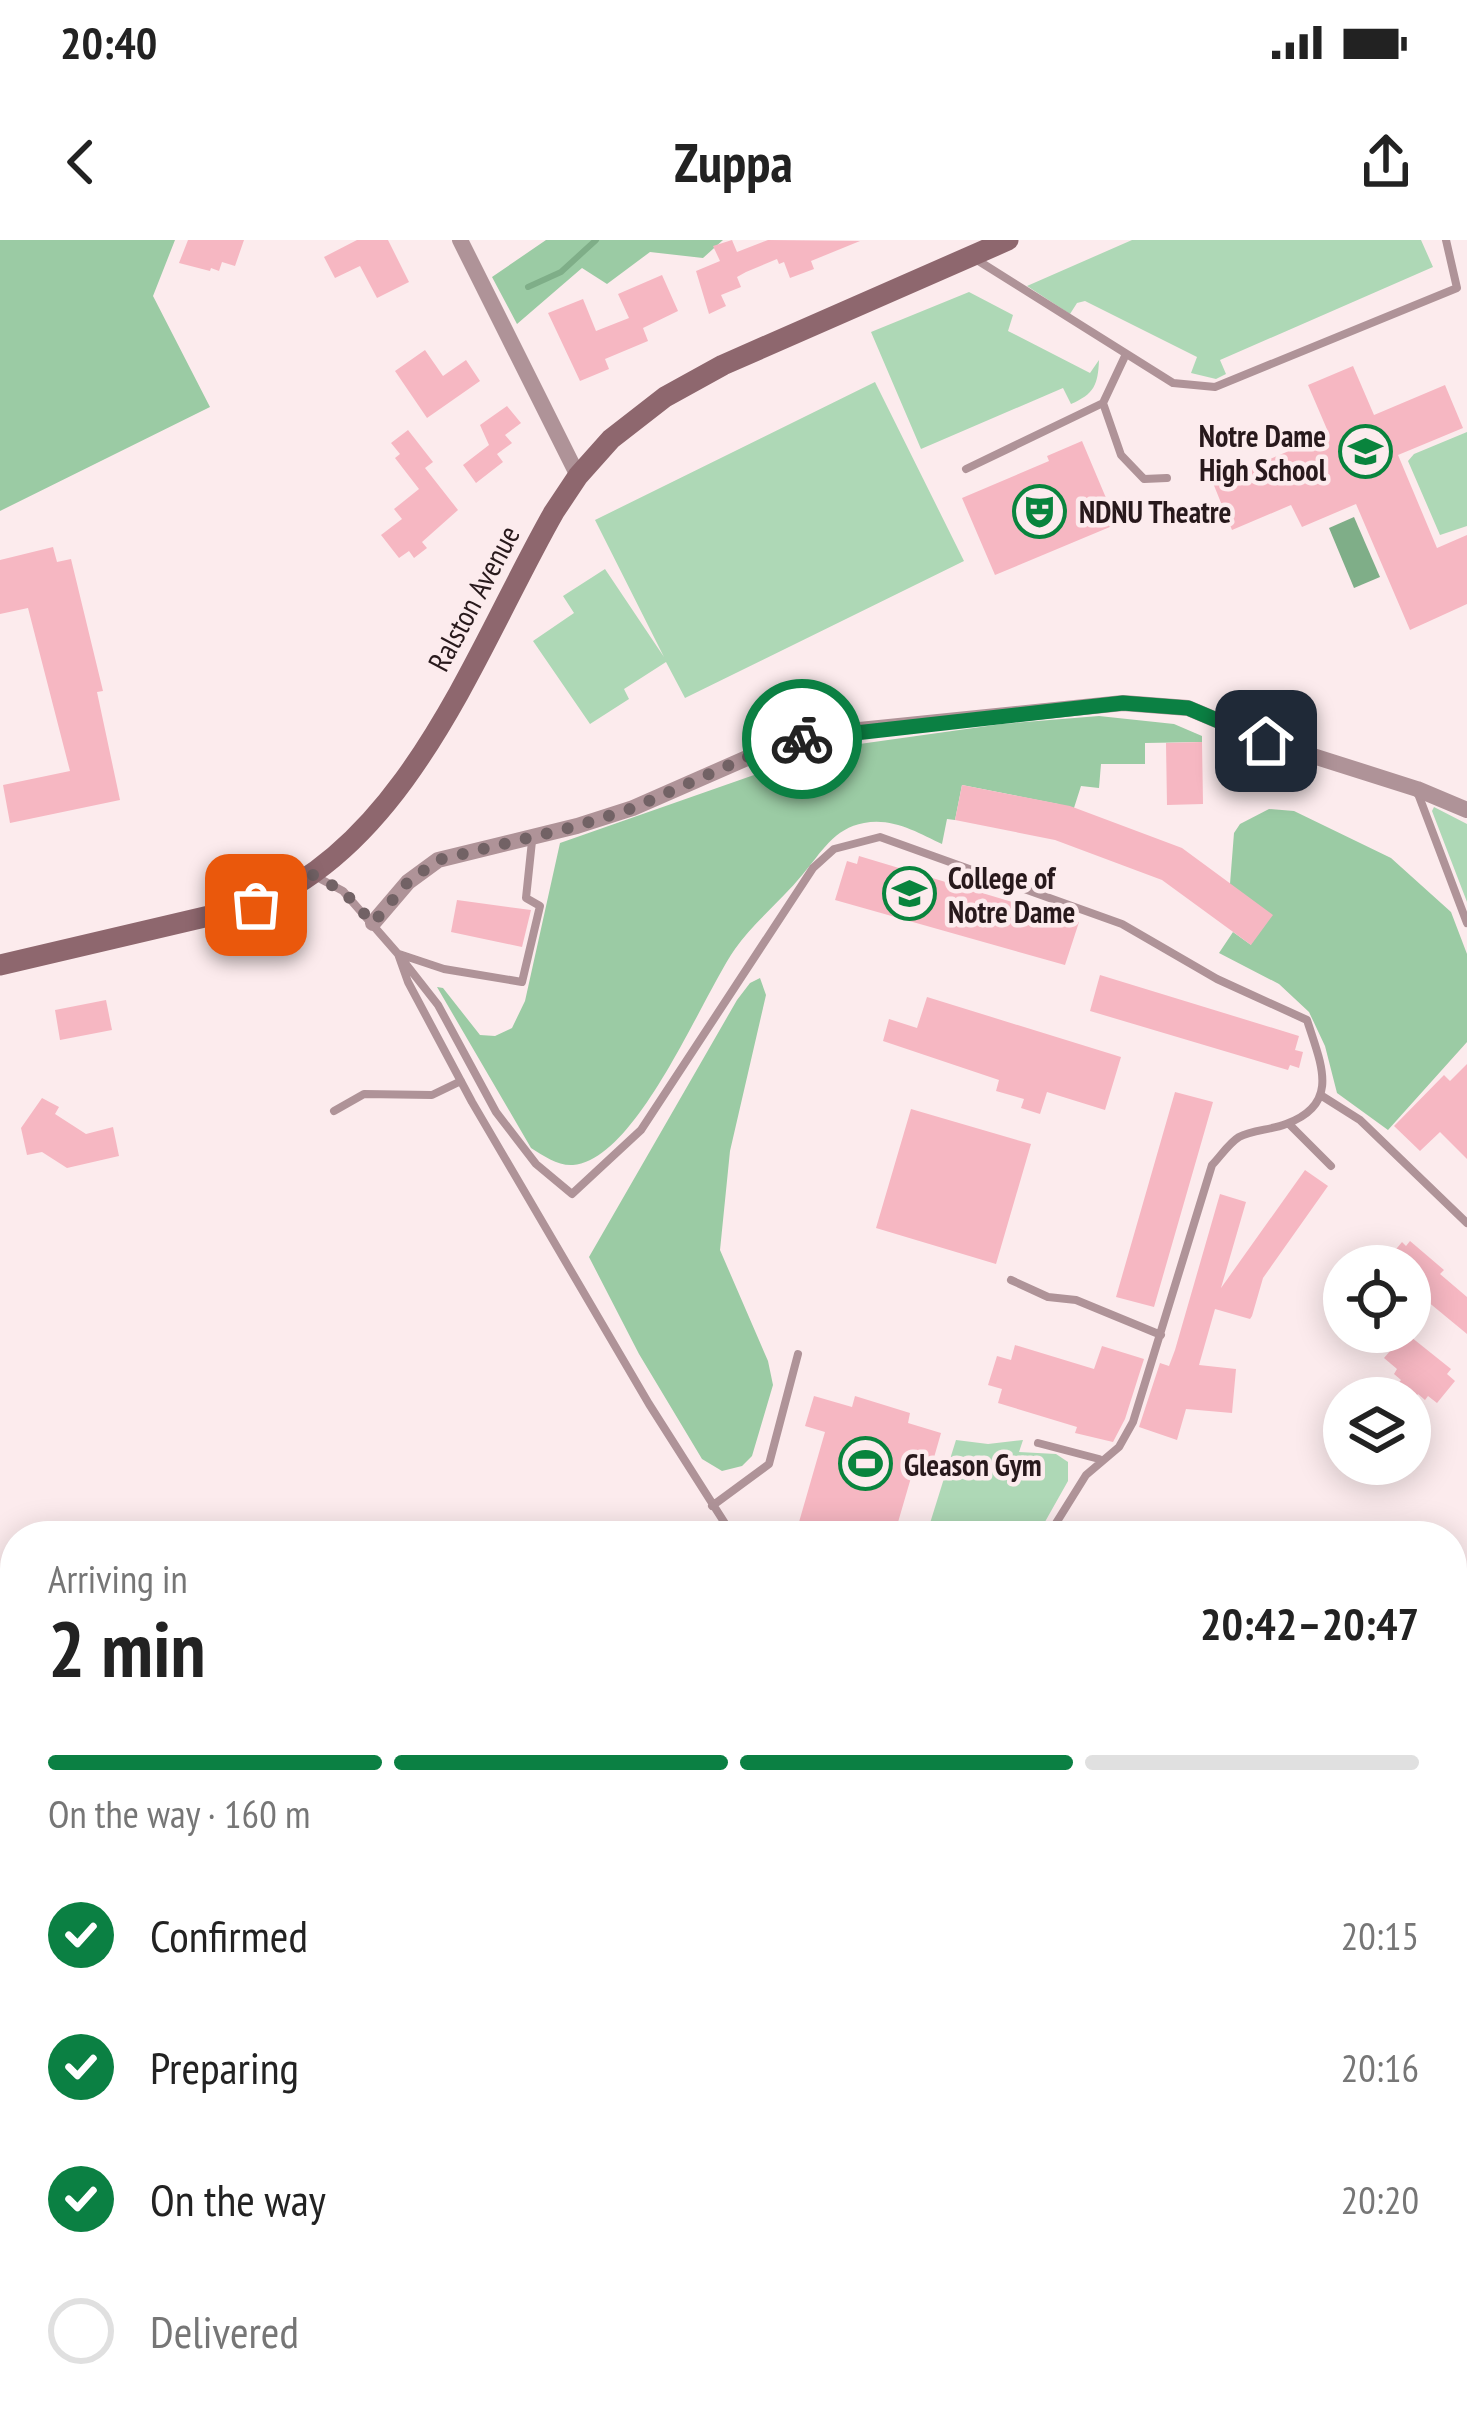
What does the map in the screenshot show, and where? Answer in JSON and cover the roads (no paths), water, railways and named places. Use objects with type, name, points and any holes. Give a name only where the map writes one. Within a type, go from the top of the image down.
[{"type":"main road","name":"Ralston Avenue","points":[[0,965],[256,905],[313,875],[366,826],[419,758],[531,552],[578,476],[611,439],[665,397],[723,365],[1008,240]]},
{"type":"street","points":[[460,240],[578,476]]},
{"type":"street","points":[[373,923],[408,882],[438,860],[633,808],[779,743],[830,733],[1123,703],[1188,708],[1266,741],[1417,789],[1467,810]]},
{"type":"lane","points":[[971,256],[1173,383],[1215,387],[1457,289],[1446,240]]},
{"type":"lane","points":[[966,470],[1103,403],[1126,354]]},
{"type":"lane","points":[[1103,403],[1121,455],[1144,479],[1167,478]]},
{"type":"lane","points":[[1417,789],[1467,923]]},
{"type":"lane","points":[[398,954],[444,969],[522,982],[540,906],[526,898],[533,837]]},
{"type":"lane","points":[[313,875],[343,891],[373,923],[438,1005],[496,1112],[536,1165],[572,1194],[641,1130],[813,868],[834,849],[880,837],[1122,924],[1216,979],[1307,1020],[1321,1062],[1318,1106],[1289,1124],[1238,1138],[1212,1165],[1132,1422],[1119,1447],[1086,1474],[1057,1521]]},
{"type":"lane","points":[[398,954],[472,1102],[722,1521]]},
{"type":"lane","points":[[334,1111],[364,1094],[432,1095],[461,1081]]},
{"type":"lane","points":[[1322,1096],[1360,1120],[1467,1223]]},
{"type":"lane","points":[[1289,1124],[1331,1166]]},
{"type":"lane","points":[[1011,1280],[1161,1335]]},
{"type":"lane","points":[[712,1506],[769,1464],[798,1354]]},
{"type":"lane","points":[[1038,1444],[1101,1459]]},
{"type":"waterway","points":[[528,287],[561,272],[596,240]]},
{"type":"place","name":"Notre Dame High School","points":[[1365,452]]},
{"type":"place","name":"NDNU Theatre","points":[[1040,511]]},
{"type":"place","name":"College of Notre Dame","points":[[909,894]]},
{"type":"place","name":"Gleason Gym","points":[[865,1464]]}]
